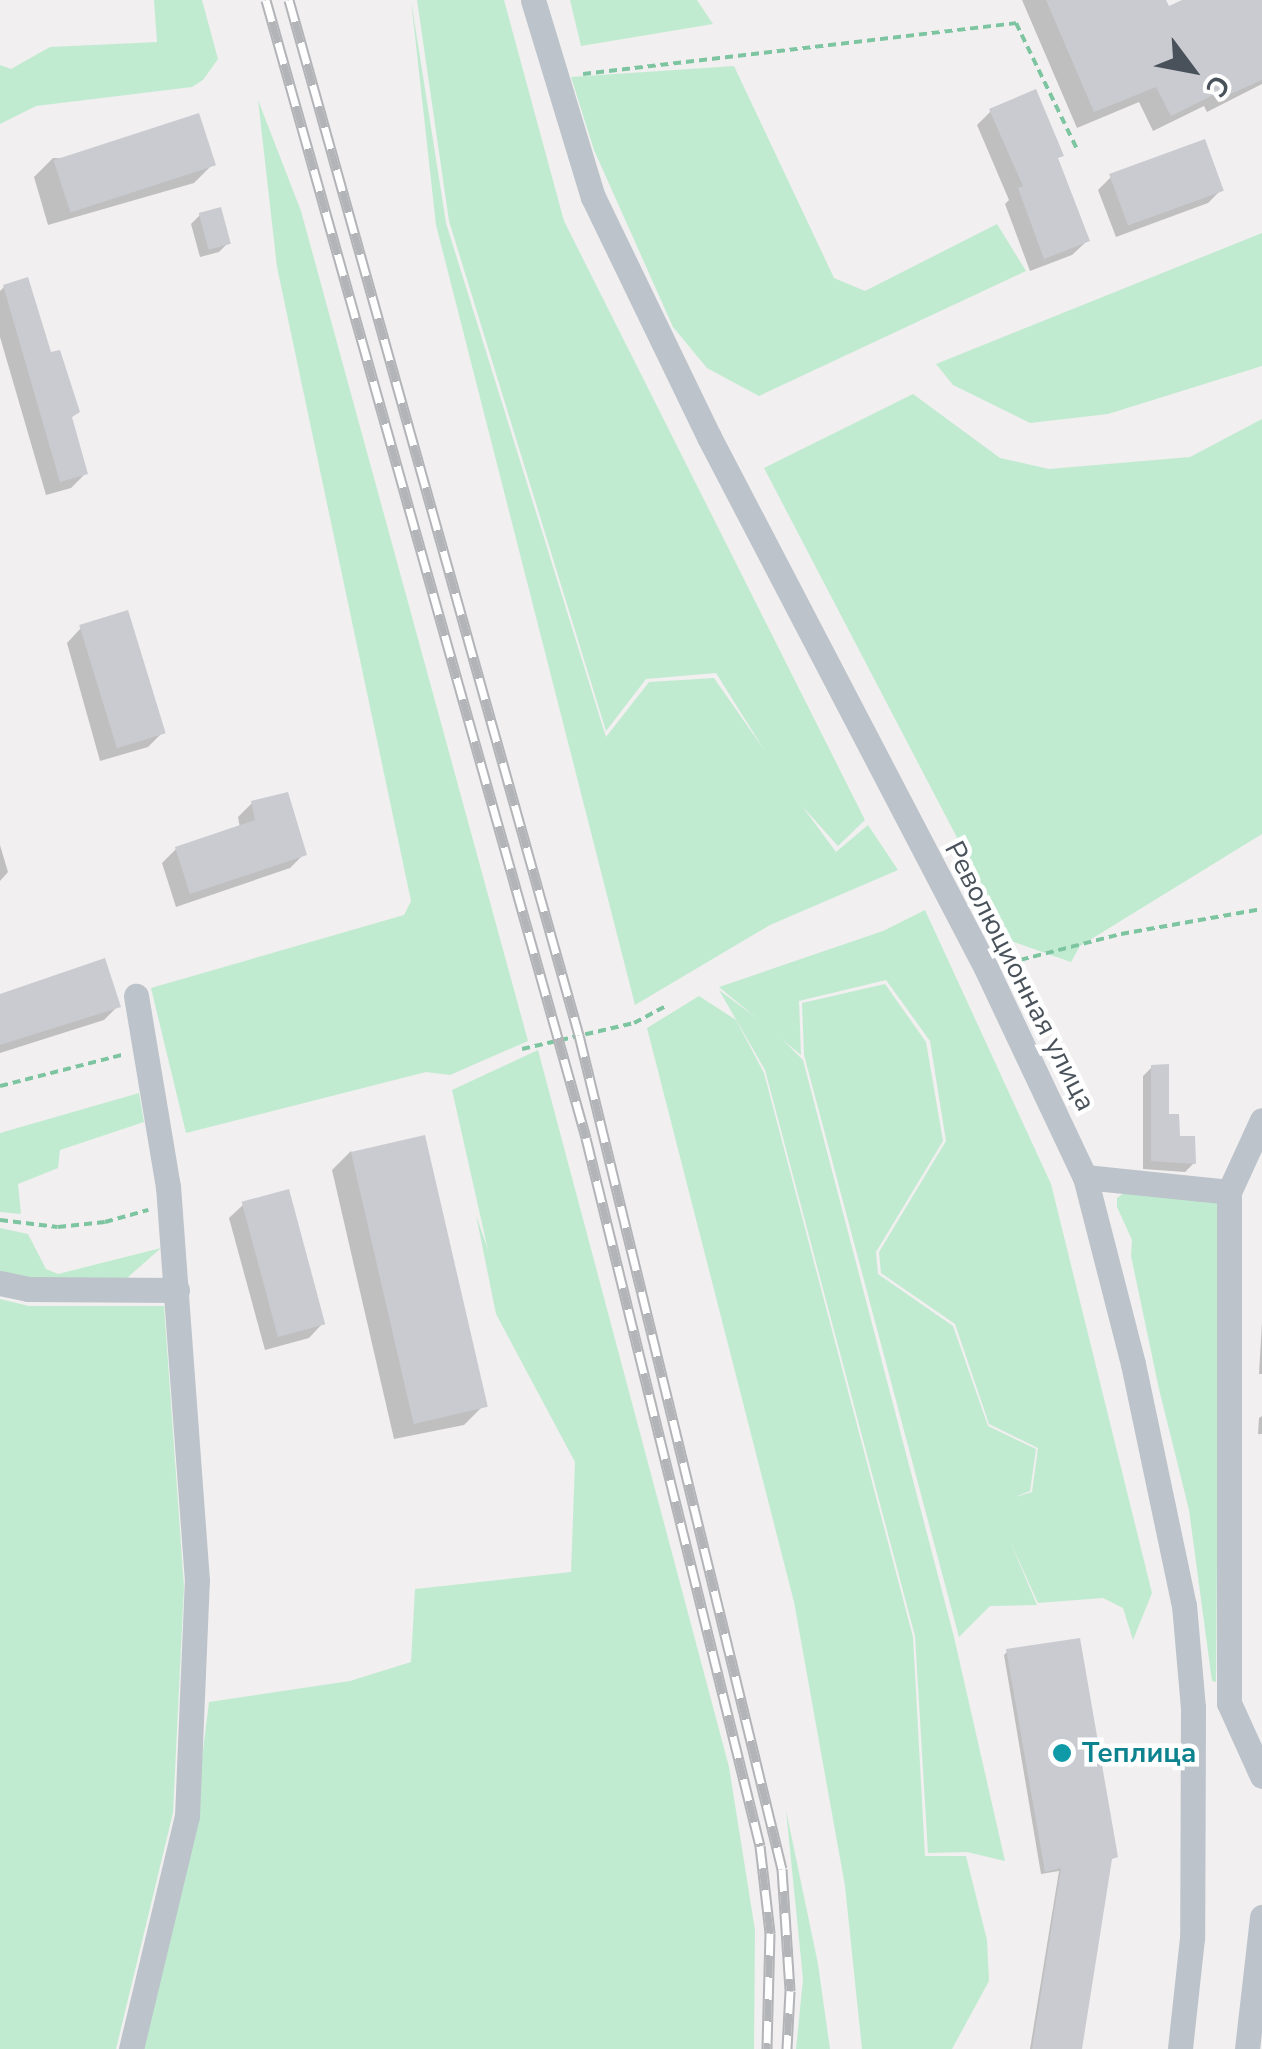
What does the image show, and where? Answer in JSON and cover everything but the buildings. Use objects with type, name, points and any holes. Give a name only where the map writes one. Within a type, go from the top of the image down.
[{"type":"street","name":"Революционная улица","points":[[533,0],[553,77],[594,197],[644,302],[986,968],[1085,1177],[1133,1364],[1184,1605],[1193,1708],[1192,1938],[1180,2049]]},
{"type":"street","points":[[131,2049],[187,1816],[197,1581],[169,1204],[136,996]]},
{"type":"street","points":[[1262,1120],[1229,1192],[1229,1702],[1262,1776]]},
{"type":"street","points":[[1085,1177],[1229,1192]]},
{"type":"street","points":[[0,1283],[28,1289],[177,1290]]},
{"type":"street","points":[[1193,1708],[1229,1702]]},
{"type":"street","points":[[1247,2049],[1262,1916]]},
{"type":"path","points":[[553,77],[1016,24],[1078,150]]},
{"type":"path","points":[[986,968],[1121,934],[1262,909]]},
{"type":"path","points":[[522,1049],[634,1022],[666,1006]]},
{"type":"path","points":[[0,1086],[146,1050]]},
{"type":"path","points":[[0,1220],[58,1226],[105,1222],[169,1204]]},
{"type":"green space","points":[[154,0],[202,0],[218,59],[203,80],[192,87],[36,106],[0,124],[0,65],[11,69],[50,47],[157,42]]},
{"type":"green space","points":[[411,0],[446,223],[606,737],[649,682],[714,678],[765,751],[716,673],[646,679],[606,731],[449,221],[417,0],[504,0],[564,221],[865,820],[838,846],[802,806],[836,852],[868,825],[898,870],[770,925],[635,1005],[436,225]]},
{"type":"green space","points":[[570,0],[697,0],[713,24],[581,46]]},
{"type":"green space","points":[[734,66],[834,278],[865,291],[997,224],[1026,271],[759,396],[707,368],[673,327],[594,150],[571,77]]},
{"type":"green space","points":[[258,100],[301,211],[528,1041],[450,1075],[426,1072],[186,1133],[151,988],[404,915],[411,901],[277,267]]},
{"type":"green space","points":[[1262,233],[1262,366],[1108,414],[1030,423],[953,385],[936,364]]},
{"type":"green space","points":[[913,394],[1000,458],[1049,469],[1190,457],[1262,419],[1262,834],[1080,946],[1071,962],[1011,941],[764,468]]},
{"type":"green space","points":[[925,910],[1051,1184],[1152,1593],[1133,1640],[1123,1608],[1103,1598],[1038,1603],[1010,1541],[1037,1605],[990,1606],[959,1637],[804,1055],[802,1003],[885,984],[926,1042],[943,1141],[876,1252],[878,1274],[953,1326],[988,1426],[1036,1449],[1030,1491],[1015,1497],[1032,1492],[1038,1448],[989,1424],[955,1324],[881,1273],[879,1252],[946,1141],[930,1041],[886,980],[799,1001],[801,1055],[719,987],[883,931]]},
{"type":"green space","points":[[719,990],[774,1031],[803,1060],[954,1637],[1005,1861],[967,1852],[928,1853],[915,1636],[765,1070]]},
{"type":"green space","points":[[699,996],[736,1020],[764,1073],[913,1637],[925,1856],[966,1856],[987,1940],[989,1981],[952,2049],[862,2049],[845,1886],[794,1602],[647,1028]]},
{"type":"green space","points":[[538,1050],[729,1767],[755,1930],[754,2049],[142,2049],[198,1790],[209,1702],[350,1681],[411,1662],[415,1589],[571,1572],[575,1462],[496,1314],[476,1215],[488,1250],[452,1090]]},
{"type":"green space","points":[[139,1093],[144,1122],[60,1150],[58,1168],[18,1184],[21,1214],[0,1212],[0,1133]]},
{"type":"green space","points":[[1127,1191],[1220,1200],[1216,1682],[1212,1681],[1189,1510],[1159,1389],[1131,1256],[1132,1240],[1117,1207],[1117,1198]]},
{"type":"green space","points":[[0,1228],[28,1234],[46,1269],[58,1274],[161,1248],[127,1278],[35,1279],[0,1272]]},
{"type":"green space","points":[[0,1299],[29,1306],[164,1306],[184,1587],[173,1813],[116,2049],[0,2049]]},
{"type":"green space","points":[[786,1810],[818,1964],[830,2049],[796,2049],[803,1979]]},
{"type":"railway","points":[[266,0],[586,1138],[760,1846],[770,1933],[767,2049]]},
{"type":"railway","points":[[289,0],[579,1035],[782,1869],[790,1991],[787,2049]]},
{"type":"place","name":"Теплица","points":[[1062,1753]]}]
